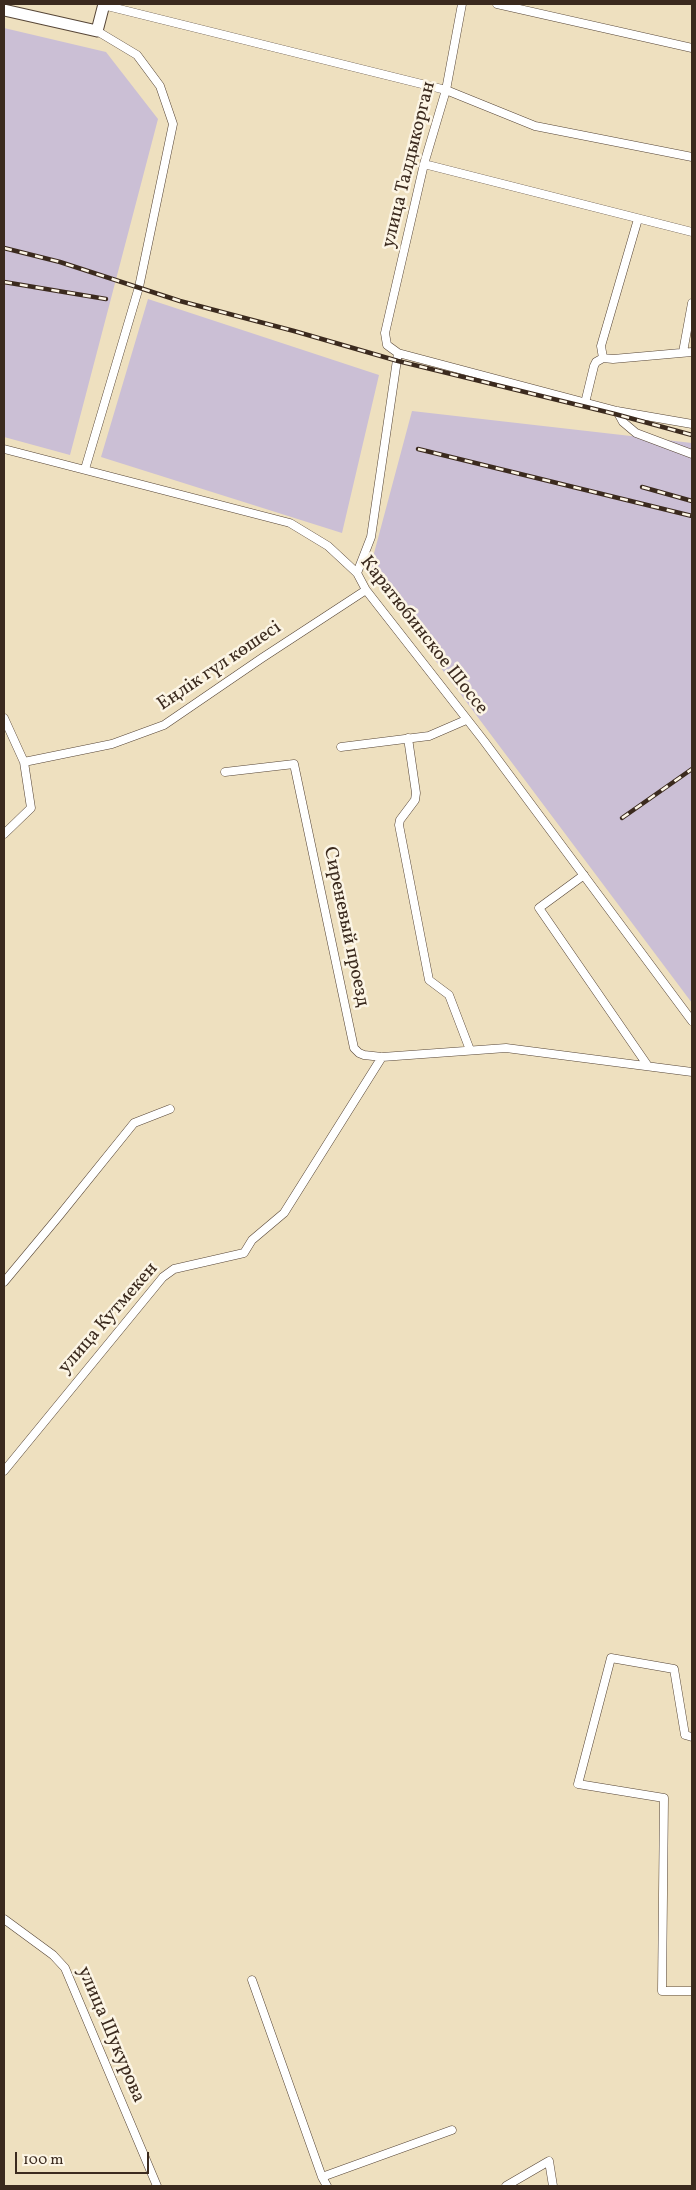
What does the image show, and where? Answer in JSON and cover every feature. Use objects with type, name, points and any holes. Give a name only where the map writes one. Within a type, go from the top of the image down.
[{"type":"street","points":[[97,31],[104,4],[446,90],[535,126],[692,157]]},
{"type":"street","name":"улица Талдыкорган","points":[[398,353],[387,345],[385,333],[424,164],[446,90],[462,4]]},
{"type":"street","points":[[497,4],[692,48]]},
{"type":"street","points":[[4,10],[97,31],[137,55],[160,86],[173,124],[140,287],[85,469]]},
{"type":"street","points":[[424,164],[692,232]]},
{"type":"street","points":[[603,358],[601,346],[638,219]]},
{"type":"street","points":[[683,352],[692,303]]},
{"type":"street","points":[[586,402],[594,366],[596,362],[603,358],[613,359],[692,352]]},
{"type":"street","points":[[357,573],[371,537],[398,353],[617,411],[692,424]]},
{"type":"street","points":[[617,411],[623,422],[636,433],[692,454]]},
{"type":"street","name":"Каратюбинское Шоссе","points":[[4,450],[85,469],[290,523],[328,546],[357,573],[366,590],[584,875],[692,1021]]},
{"type":"street","name":"Еңлік гүл көшесі","points":[[24,762],[112,744],[164,725],[366,590]]},
{"type":"street","points":[[4,718],[24,762],[31,808],[4,834]]},
{"type":"street","points":[[341,747],[428,736],[466,720]]},
{"type":"street","points":[[408,738],[416,793],[415,800],[400,820],[399,825],[429,980],[449,995],[470,1050]]},
{"type":"street","name":"Сиреневый проезд","points":[[225,772],[294,764],[354,1048],[364,1055],[382,1057],[506,1048],[692,1072]]},
{"type":"street","points":[[584,875],[539,908],[648,1066]]},
{"type":"street","name":"улица Кутмекен","points":[[4,1471],[163,1277],[174,1269],[244,1253],[252,1240],[284,1213],[382,1057]]},
{"type":"street","points":[[4,1282],[60,1216],[134,1123],[170,1110]]},
{"type":"street","points":[[692,1737],[685,1735],[674,1669],[611,1658],[578,1784],[664,1798],[662,1991],[692,1991]]},
{"type":"street","name":"улица Шукурова","points":[[4,1919],[53,1955],[65,1968],[158,2186]]},
{"type":"street","points":[[252,1980],[327,2186]]},
{"type":"street","points":[[322,2176],[452,2130]]},
{"type":"street","points":[[506,2186],[549,2161],[553,2186]]},
{"type":"shaded area","points":[[4,28],[106,52],[158,119],[70,455],[4,437]]},
{"type":"shaded area","points":[[148,299],[379,375],[342,533],[101,457]]},
{"type":"shaded area","points":[[412,411],[692,443],[692,1003],[369,572]]},
{"type":"railway","points":[[4,248],[60,262],[180,301],[398,361],[615,414],[692,435]]},
{"type":"railway","points":[[4,282],[106,299]]},
{"type":"railway","points":[[418,449],[692,516]]},
{"type":"railway","points":[[642,487],[692,501]]},
{"type":"railway","points":[[622,818],[692,769]]}]
